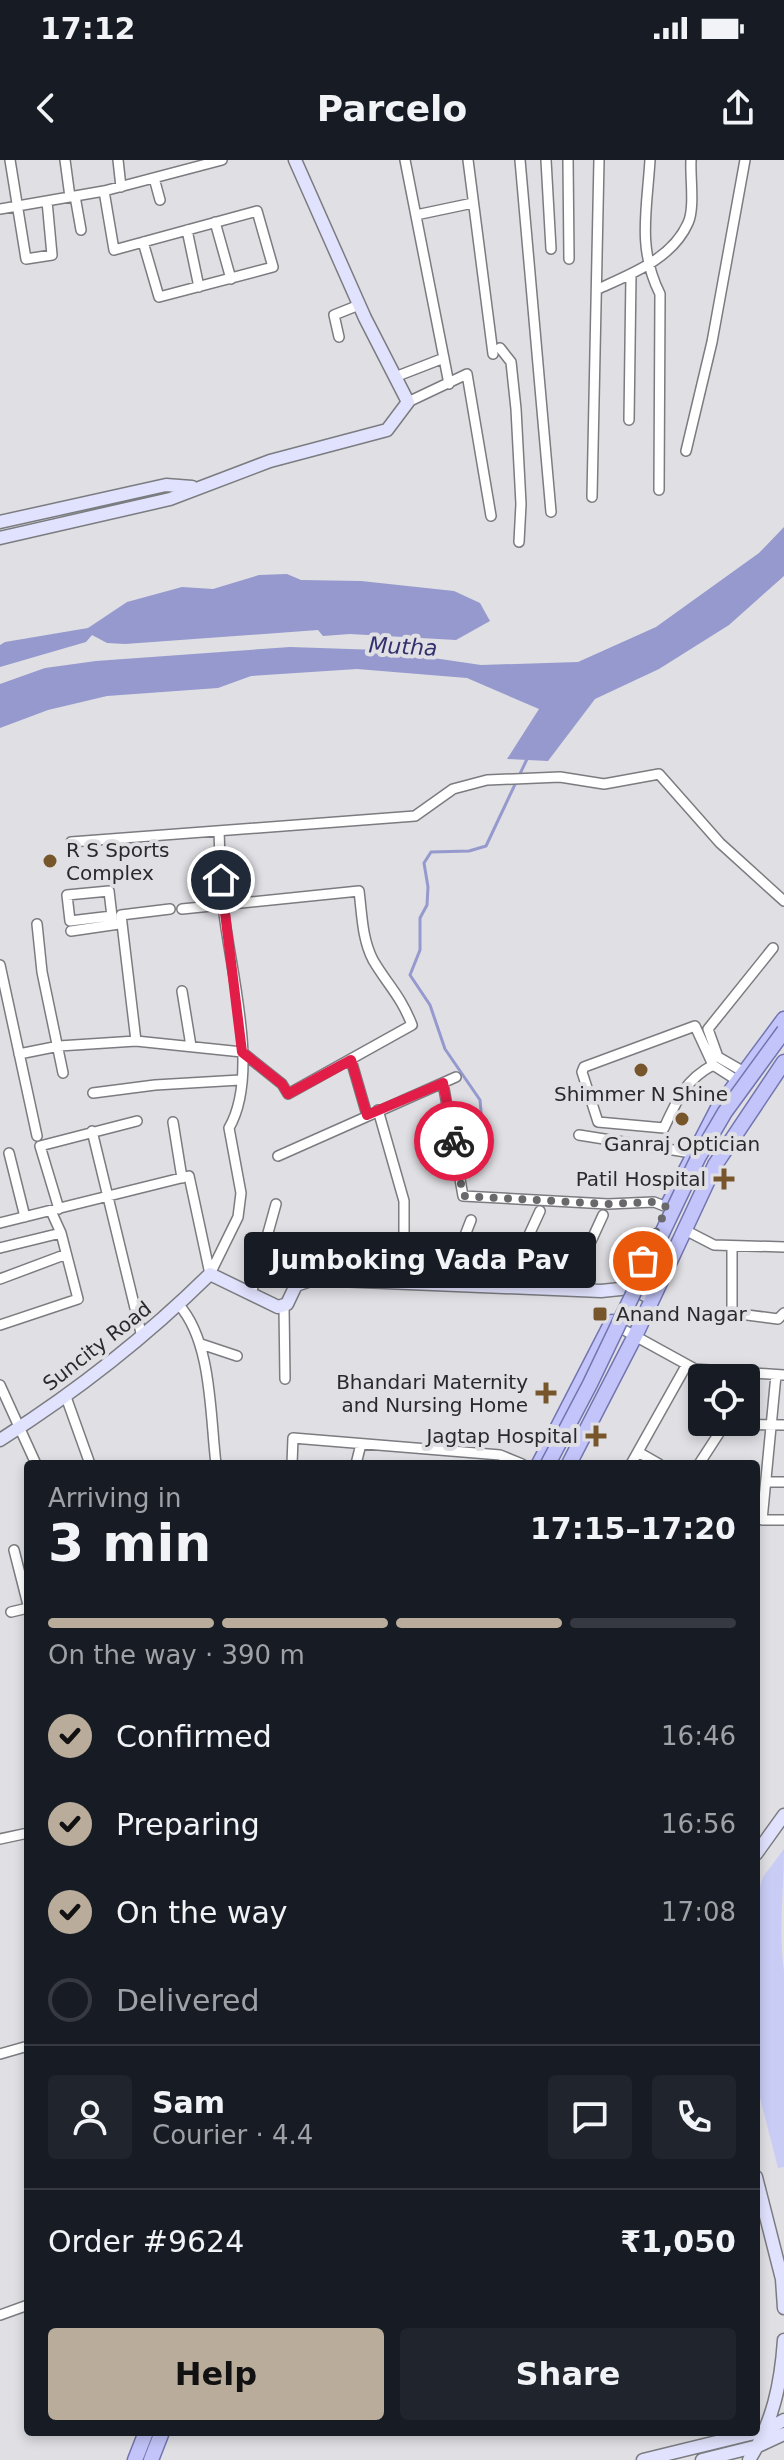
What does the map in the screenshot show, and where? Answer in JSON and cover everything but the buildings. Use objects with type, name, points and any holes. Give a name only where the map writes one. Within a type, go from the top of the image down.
[{"type":"main road","points":[[541,1460],[630,1288],[692,1153],[741,1077],[784,1019]]},
{"type":"main road","points":[[550,1460],[590,1384],[698,1158],[725,1112],[784,1031]]},
{"type":"main road","points":[[556,1460],[730,1114],[784,1039]]},
{"type":"main road","points":[[571,1460],[722,1155],[784,1062]]},
{"type":"main road","points":[[133,2460],[142,2436]]},
{"type":"main road","points":[[142,2460],[151,2436]]},
{"type":"main road","points":[[151,2460],[160,2436]]},
{"type":"street","points":[[10,160],[23,256],[29,260],[52,255],[47,201]]},
{"type":"street","points":[[65,160],[81,230]]},
{"type":"street","points":[[118,160],[121,187]]},
{"type":"street","points":[[179,160],[181,171]]},
{"type":"street","points":[[0,209],[104,191],[222,160]]},
{"type":"street","points":[[295,160],[359,305],[408,402]]},
{"type":"street","points":[[405,160],[449,384]]},
{"type":"street","points":[[468,160],[496,351],[511,362],[521,504],[519,542]]},
{"type":"street","points":[[520,160],[551,512]]},
{"type":"street","points":[[546,160],[551,249]]},
{"type":"street","points":[[568,160],[569,259]]},
{"type":"street","points":[[592,497],[599,160]]},
{"type":"street","points":[[650,160],[646,267],[660,294],[659,490]]},
{"type":"street","points":[[598,289],[646,267],[665,252],[689,222],[691,160]]},
{"type":"street","points":[[686,451],[712,342],[745,160]]},
{"type":"street","points":[[154,178],[160,200]]},
{"type":"street","points":[[104,191],[114,250],[215,222],[257,211],[273,267],[159,297],[143,242]]},
{"type":"street","points":[[416,215],[473,203]]},
{"type":"street","points":[[215,222],[231,279]]},
{"type":"street","points":[[187,230],[199,287]]},
{"type":"street","points":[[629,420],[631,274]]},
{"type":"street","points":[[339,337],[334,315],[359,305]]},
{"type":"street","points":[[395,377],[444,358]]},
{"type":"street","points":[[0,538],[170,499],[270,461],[387,430],[408,402],[467,374],[491,516]]},
{"type":"street","points":[[0,522],[166,485],[195,487]]},
{"type":"street","points":[[71,842],[415,816],[453,789],[487,780],[560,777],[604,784],[659,774],[720,843],[784,901]]},
{"type":"street","name":"Suncity Road","points":[[0,1440],[66,1397],[179,1305],[210,1274],[238,1217],[241,1193],[229,1128],[238,1113],[242,1052],[223,905],[219,831]]},
{"type":"street","points":[[136,1041],[116,921],[109,891],[67,895],[70,921],[75,927],[116,921],[121,915],[170,909]]},
{"type":"street","points":[[19,1054],[59,1046],[136,1041],[242,1052],[282,1084],[288,1094],[412,1025],[394,986],[373,960],[365,940],[359,891],[182,909]]},
{"type":"street","points":[[37,924],[42,972],[63,1073]]},
{"type":"street","points":[[741,1077],[718,1057],[708,1029],[773,948]]},
{"type":"street","points":[[0,965],[37,1136]]},
{"type":"street","points":[[182,991],[191,1046]]},
{"type":"street","points":[[713,1065],[693,1075],[685,1085],[664,1128],[598,1122],[582,1072],[584,1067],[695,1026],[713,1065],[741,1077]]},
{"type":"street","points":[[351,1060],[367,1115]]},
{"type":"street","points":[[278,1156],[456,1077]]},
{"type":"street","points":[[93,1093],[155,1085],[240,1080]]},
{"type":"street","points":[[443,1083],[463,1196],[608,1204],[654,1202],[667,1207]]},
{"type":"street","points":[[378,1110],[404,1201],[404,1283]]},
{"type":"street","points":[[0,1325],[78,1299],[64,1255],[40,1146],[137,1121]]},
{"type":"street","points":[[173,1122],[182,1178]]},
{"type":"street","points":[[92,1131],[106,1199],[142,1337]]},
{"type":"street","points":[[579,1135],[692,1153]]},
{"type":"street","points":[[9,1153],[25,1217]]},
{"type":"street","points":[[0,1223],[189,1176],[210,1274],[284,1307]]},
{"type":"street","points":[[251,1294],[276,1204]]},
{"type":"street","points":[[506,1285],[540,1211]]},
{"type":"street","points":[[570,1287],[603,1215]]},
{"type":"street","points":[[446,1284],[471,1220]]},
{"type":"street","points":[[683,1229],[714,1245],[784,1247]]},
{"type":"street","points":[[0,1248],[61,1233]]},
{"type":"street","points":[[732,1246],[732,1313],[736,1316],[778,1319],[784,1313]]},
{"type":"street","points":[[0,1279],[64,1255]]},
{"type":"street","points":[[285,1379],[284,1307],[294,1288],[314,1279],[570,1287],[601,1291],[630,1288],[652,1298]]},
{"type":"street","points":[[179,1305],[191,1320],[201,1344],[216,1460]]},
{"type":"street","points":[[612,1323],[636,1334],[686,1366],[780,1375],[770,1424],[762,1520],[784,1520]]},
{"type":"street","points":[[201,1344],[237,1356]]},
{"type":"street","points":[[633,1460],[686,1366]]},
{"type":"street","points":[[0,1385],[34,1460]]},
{"type":"street","points":[[66,1397],[89,1460]]},
{"type":"street","points":[[702,1460],[725,1424],[784,1425]]},
{"type":"street","points":[[292,1460],[293,1438],[500,1455],[512,1460]]},
{"type":"street","points":[[357,1460],[361,1444]]},
{"type":"street","points":[[638,1452],[652,1460]]},
{"type":"street","points":[[766,1482],[784,1482]]},
{"type":"street","points":[[14,1550],[24,1590]]},
{"type":"street","points":[[11,1612],[24,1607]]},
{"type":"street","points":[[760,1848],[784,1815]]},
{"type":"street","points":[[0,1839],[24,1834]]},
{"type":"street","points":[[0,2054],[24,2047]]},
{"type":"street","points":[[760,2193],[782,2279],[784,2308]]},
{"type":"street","points":[[0,2315],[24,2306]]},
{"type":"street","points":[[749,2460],[766,2430],[782,2388],[784,2340]]},
{"type":"street","points":[[760,2431],[784,2420]]},
{"type":"street","points":[[707,2460],[758,2446],[784,2434]]},
{"type":"street","points":[[643,2460],[741,2436]]},
{"type":"shaded area","points":[[784,527],[784,576],[729,625],[659,669],[595,699],[548,761],[507,759],[539,709],[467,678],[357,669],[251,676],[218,688],[107,696],[48,710],[0,728],[0,684],[45,668],[96,661],[290,647],[379,650],[481,665],[578,662],[656,627],[759,553]]},
{"type":"shaded area","points":[[287,574],[301,580],[361,581],[454,591],[480,603],[490,621],[456,640],[350,634],[323,636],[318,630],[125,644],[107,643],[92,635],[86,642],[0,667],[0,645],[5,642],[88,628],[127,602],[182,587],[213,589],[259,575]]},
{"type":"shaded area","points":[[784,1849],[781,1926],[784,1971],[784,2167],[778,2168],[760,2098],[760,1886],[763,1877]]},
{"type":"waterway","points":[[485,1158],[480,1100],[445,1049],[430,1005],[410,975],[420,950],[420,918],[427,905],[424,863],[431,852],[469,851],[486,846],[527,759]]},
{"type":"way so far","points":[[454,1141],[463,1196],[608,1204],[654,1202],[667,1207],[643,1261]]},
{"type":"place","name":"R S Sports Complex","points":[[50,861]]},
{"type":"place","name":"Shimmer N Shine","points":[[641,1070]]},
{"type":"place","name":"Ganraj Optician","points":[[682,1119]]},
{"type":"place","name":"Patil Hospital","points":[[724,1179]]},
{"type":"place","name":"Jumboking Vada Pav","points":[[643,1261]]},
{"type":"place","name":"Anand Nagar","points":[[600,1314]]},
{"type":"place","name":"Bhandari Maternity and Nursing Home","points":[[546,1393]]},
{"type":"place","name":"Jagtap Hospital","points":[[596,1436]]},
{"type":"route","points":[[221,880],[242,1052],[282,1084],[288,1094],[351,1060],[367,1115],[443,1083],[454,1141]]},
{"type":"water label","name":"Mutha","points":[[403,646]]}]
